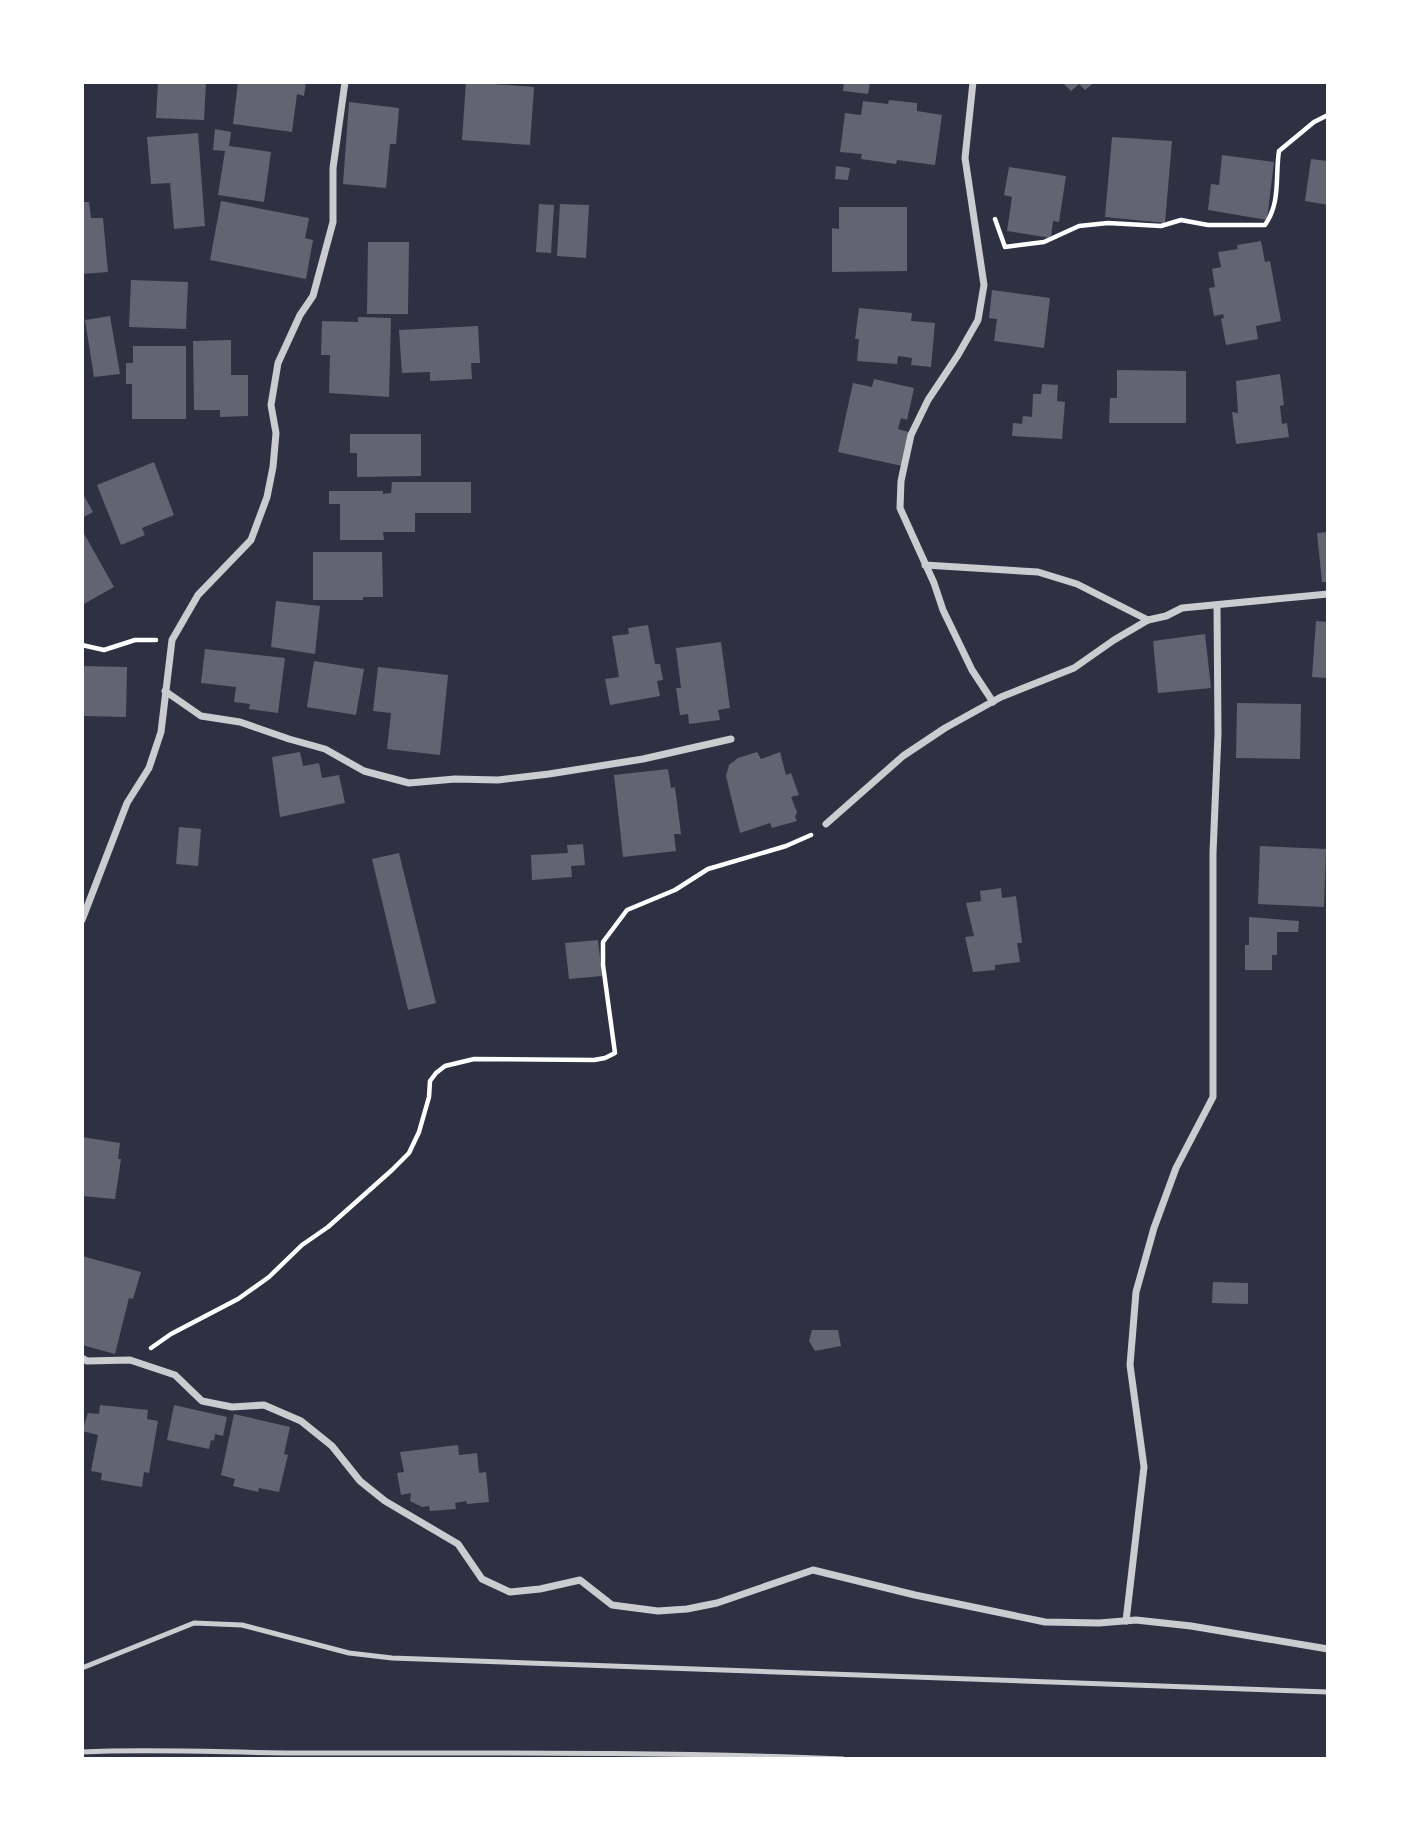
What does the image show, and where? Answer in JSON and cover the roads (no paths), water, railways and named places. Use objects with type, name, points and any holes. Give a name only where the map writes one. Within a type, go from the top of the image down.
[{"type":"street","points":[[82,920],[127,803],[149,768],[161,732],[173,640],[198,595],[251,540],[267,497],[276,433],[271,405],[278,363],[300,316],[313,296],[333,222],[333,168],[345,82]]},
{"type":"street","points":[[973,82],[965,158],[984,285],[980,309],[978,320],[928,400],[911,435],[901,481],[901,508],[943,610],[972,670],[993,702]]},
{"type":"street","points":[[925,565],[1038,572],[1077,584],[1147,620]]},
{"type":"street","points":[[826,824],[903,755],[945,728],[993,702],[1074,668],[1147,620],[1166,616],[1182,608],[1328,594]]},
{"type":"street","points":[[1126,1621],[1144,1467],[1130,1365],[1136,1293],[1154,1228],[1176,1168],[1213,1097],[1213,853],[1219,734],[1217,605]]},
{"type":"street","points":[[165,691],[201,716],[240,722],[325,749],[364,771],[409,783],[455,779],[499,780],[549,774],[643,760],[732,738]]},
{"type":"street","points":[[82,1358],[87,1362],[130,1360],[175,1375],[202,1401],[232,1407],[264,1405],[301,1421],[332,1446],[360,1481],[458,1544],[482,1578],[510,1592],[540,1589],[580,1580],[612,1605],[658,1611],[687,1609],[717,1603],[813,1570],[1045,1622],[1099,1623],[1136,1620],[1191,1626],[1328,1649]]},
{"type":"lane","points":[[82,1668],[194,1623],[242,1625],[349,1653],[392,1658],[1328,1692]]},
{"type":"lane","points":[[82,1752],[661,1752],[843,1759]]}]
